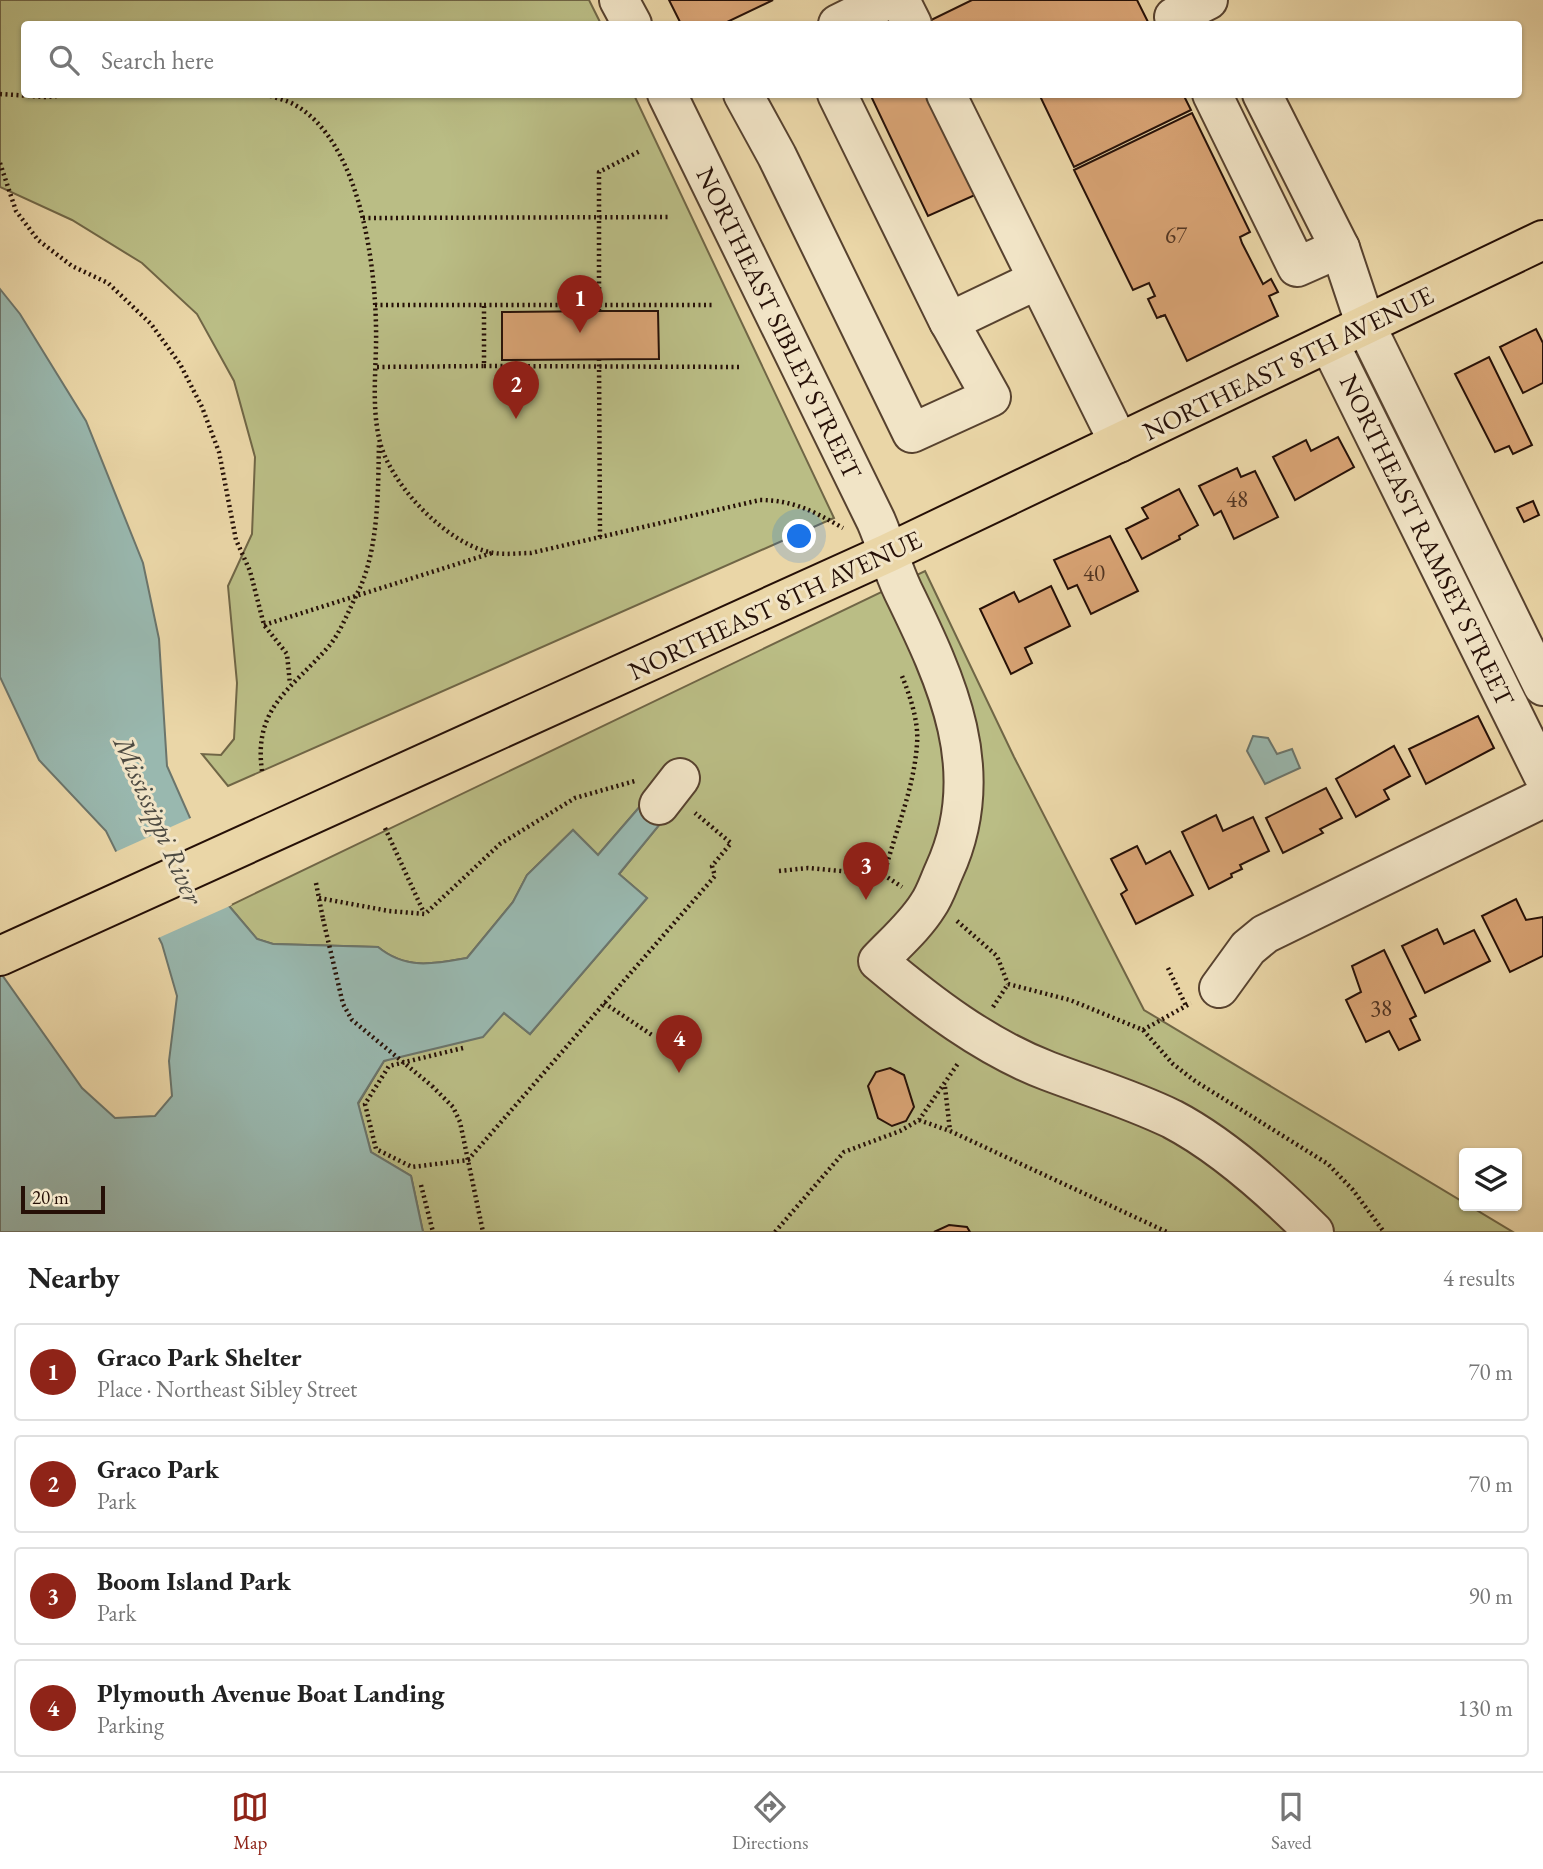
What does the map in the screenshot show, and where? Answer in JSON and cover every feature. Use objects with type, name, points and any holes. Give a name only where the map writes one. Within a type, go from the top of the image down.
[{"type":"main road","name":"NORTHEAST 8TH AVENUE","points":[[0,956],[873,560],[1543,240]]},
{"type":"street","points":[[620,0],[630,21]]},
{"type":"street","points":[[844,21],[887,0]]},
{"type":"street","points":[[900,0],[910,21]]},
{"type":"street","points":[[1172,14],[1208,0]]},
{"type":"street","points":[[1214,0],[1224,21]]},
{"type":"street","name":"NORTHEAST SIBLEY STREET","points":[[674,98],[876,521],[873,560],[943,674],[963,755],[964,797],[960,826],[950,858],[929,904],[878,961],[932,1006],[976,1034]]},
{"type":"street","points":[[745,98],[778,156],[912,433],[991,397],[949,323],[839,98]]},
{"type":"street","points":[[948,98],[1119,443]]},
{"type":"street","points":[[1214,98],[1297,267],[1340,248]]},
{"type":"street","points":[[1232,134],[1267,105]]},
{"type":"street","name":"NORTHEAST RAMSEY STREET","points":[[1267,105],[1340,248],[1366,326],[1543,686]]},
{"type":"street","points":[[1265,203],[1306,182]]},
{"type":"street","points":[[949,323],[1037,280]]},
{"type":"street","name":"NORTHEAST RAMSEY STREET","points":[[1329,343],[1543,775]]},
{"type":"street","points":[[1203,997],[1248,948],[1265,934],[1543,798]]},
{"type":"street","points":[[976,1034],[1046,1071],[1107,1090],[1175,1121],[1276,1194],[1314,1232]]},
{"type":"path","points":[[0,94],[21,95]]},
{"type":"path","points":[[262,771],[258,746],[267,717],[290,684],[331,644],[355,596],[371,545],[379,441],[375,414],[375,305],[363,218],[350,174],[328,135],[296,106],[275,98]]},
{"type":"path","points":[[599,308],[598,172],[640,151]]},
{"type":"path","points":[[0,163],[16,211],[38,240],[72,266],[108,284],[151,324],[180,364],[202,407],[219,453],[236,540],[250,571],[264,625],[287,654],[290,684]]},
{"type":"path","points":[[363,218],[671,217]]},
{"type":"path","points":[[375,305],[599,308],[713,305]]},
{"type":"path","points":[[484,305],[484,366]]},
{"type":"path","points":[[599,359],[600,537]]},
{"type":"path","points":[[376,367],[742,367]]},
{"type":"path","points":[[379,441],[398,482],[422,510],[456,536],[492,553]]},
{"type":"path","points":[[264,625],[492,553],[531,553],[760,500],[783,500],[809,509],[844,529],[873,560]]},
{"type":"path","points":[[779,871],[808,868],[884,875],[908,793],[918,742],[914,712],[899,666]]},
{"type":"path","points":[[319,898],[389,911],[425,914],[500,845],[575,799],[652,775],[731,843],[712,866],[715,876],[468,1160],[412,1167],[376,1149],[365,1104],[389,1066],[463,1048]]},
{"type":"path","points":[[385,828],[425,914]]},
{"type":"path","points":[[316,883],[344,1004],[352,1020],[432,1086],[453,1107],[460,1122],[483,1232]]},
{"type":"path","points":[[950,917],[997,956],[1008,984]]},
{"type":"path","points":[[1143,1030],[1203,997],[1168,968]]},
{"type":"path","points":[[775,1232],[844,1152],[900,1131],[919,1120],[945,1086],[1008,984]]},
{"type":"path","points":[[1008,984],[1070,1000],[1143,1030],[1173,1064],[1195,1081],[1328,1164],[1353,1191],[1384,1232]]},
{"type":"path","points":[[604,1003],[652,1035]]},
{"type":"path","points":[[945,1086],[950,1131]]},
{"type":"path","points":[[919,1120],[950,1131],[1167,1232]]},
{"type":"path","points":[[421,1185],[433,1232]]},
{"type":"green space","points":[[0,0],[589,0],[600,21],[21,21],[21,98],[635,98],[834,518],[228,786],[202,754],[221,755],[234,739],[237,683],[228,586],[252,534],[255,457],[234,381],[197,314],[142,263],[72,220],[0,187]]},
{"type":"green space","points":[[925,571],[1014,757],[1144,1010],[1459,1200],[1459,1211],[1478,1211],[1513,1232],[423,1232],[411,1176],[371,1152],[358,1104],[384,1061],[504,1013],[530,1034],[647,898],[619,874],[669,813],[649,796],[598,855],[573,830],[527,875],[513,902],[467,958],[421,963],[399,959],[378,947],[273,944],[257,939],[229,906]]},
{"type":"water","name":"Mississippi River","points":[[0,289],[20,314],[86,421],[143,563],[159,639],[167,766],[229,906],[257,939],[273,944],[378,947],[399,959],[421,963],[467,958],[513,902],[527,875],[573,830],[598,855],[649,796],[669,813],[619,874],[647,898],[530,1034],[504,1013],[483,1037],[384,1061],[358,1103],[371,1152],[411,1176],[423,1232],[0,1232],[0,972],[82,1088],[115,1118],[155,1116],[172,1096],[169,1061],[177,996],[162,944],[106,831],[39,760],[0,677]]},
{"type":"water","points":[[1253,736],[1268,738],[1277,754],[1292,749],[1300,768],[1265,784],[1247,751]]},
{"type":"pier","points":[[193,817],[232,905],[156,939],[113,853]]},
{"type":"building","points":[[669,0],[773,0],[729,21],[680,21]]},
{"type":"building","points":[[972,0],[1137,0],[1148,21],[929,21]]},
{"type":"building","points":[[872,98],[941,98],[984,191],[928,216]]},
{"type":"building","points":[[1041,98],[1185,98],[1191,110],[1074,167]]},
{"type":"building","points":[[1192,113],[1250,232],[1240,237],[1242,243],[1263,284],[1271,279],[1278,292],[1269,296],[1278,316],[1187,361],[1165,315],[1157,318],[1148,299],[1155,296],[1149,283],[1133,290],[1074,170]]},
{"type":"building","points":[[658,311],[659,359],[502,360],[502,312]]},
{"type":"building","points":[[1536,329],[1543,343],[1543,383],[1523,393],[1500,347]]},
{"type":"building","points":[[1489,357],[1532,445],[1513,454],[1509,446],[1495,452],[1455,374]]},
{"type":"building","points":[[1338,437],[1354,467],[1295,500],[1273,457],[1306,440],[1311,451]]},
{"type":"building","points":[[1237,468],[1241,477],[1255,471],[1278,517],[1234,539],[1221,511],[1214,515],[1199,486]]},
{"type":"building","points":[[1179,489],[1198,525],[1179,536],[1180,539],[1142,559],[1126,529],[1148,518],[1142,508]]},
{"type":"building","points":[[1533,501],[1539,515],[1524,522],[1517,508]]},
{"type":"building","points":[[1110,536],[1138,591],[1091,614],[1077,585],[1068,589],[1054,560]]},
{"type":"building","points":[[1051,586],[1070,626],[1025,648],[1032,663],[1011,674],[980,609],[1014,592],[1019,602]]},
{"type":"building","points":[[1478,716],[1494,748],[1426,784],[1409,749]]},
{"type":"building","points":[[1394,746],[1410,776],[1384,790],[1389,799],[1356,817],[1336,779]]},
{"type":"building","points":[[1326,788],[1342,818],[1320,829],[1323,833],[1283,853],[1266,818]]},
{"type":"building","points":[[1216,815],[1223,831],[1253,817],[1269,851],[1240,865],[1242,869],[1231,874],[1232,877],[1209,889],[1182,832]]},
{"type":"building","points":[[1137,846],[1146,864],[1170,851],[1193,895],[1136,924],[1121,894],[1127,890],[1111,859]]},
{"type":"building","points":[[1516,899],[1526,920],[1543,917],[1543,956],[1510,972],[1482,916]]},
{"type":"building","points":[[1437,929],[1444,944],[1474,930],[1490,961],[1425,993],[1402,946]]},
{"type":"building","points":[[1384,950],[1416,1016],[1410,1019],[1420,1040],[1399,1050],[1389,1031],[1366,1042],[1346,1000],[1361,992],[1352,966]]},
{"type":"building","points":[[890,1068],[904,1075],[914,1107],[906,1121],[892,1126],[878,1118],[868,1086],[876,1072]]},
{"type":"building","points":[[949,1225],[967,1227],[970,1232],[934,1232]]},
{"type":"place","name":"Graco Park Shelter","points":[[580,333]]},
{"type":"place","name":"Graco Park","points":[[516,419]]},
{"type":"place","name":"Boom Island Park","points":[[866,900]]},
{"type":"place","name":"Plymouth Avenue Boat Landing","points":[[679,1073]]}]
